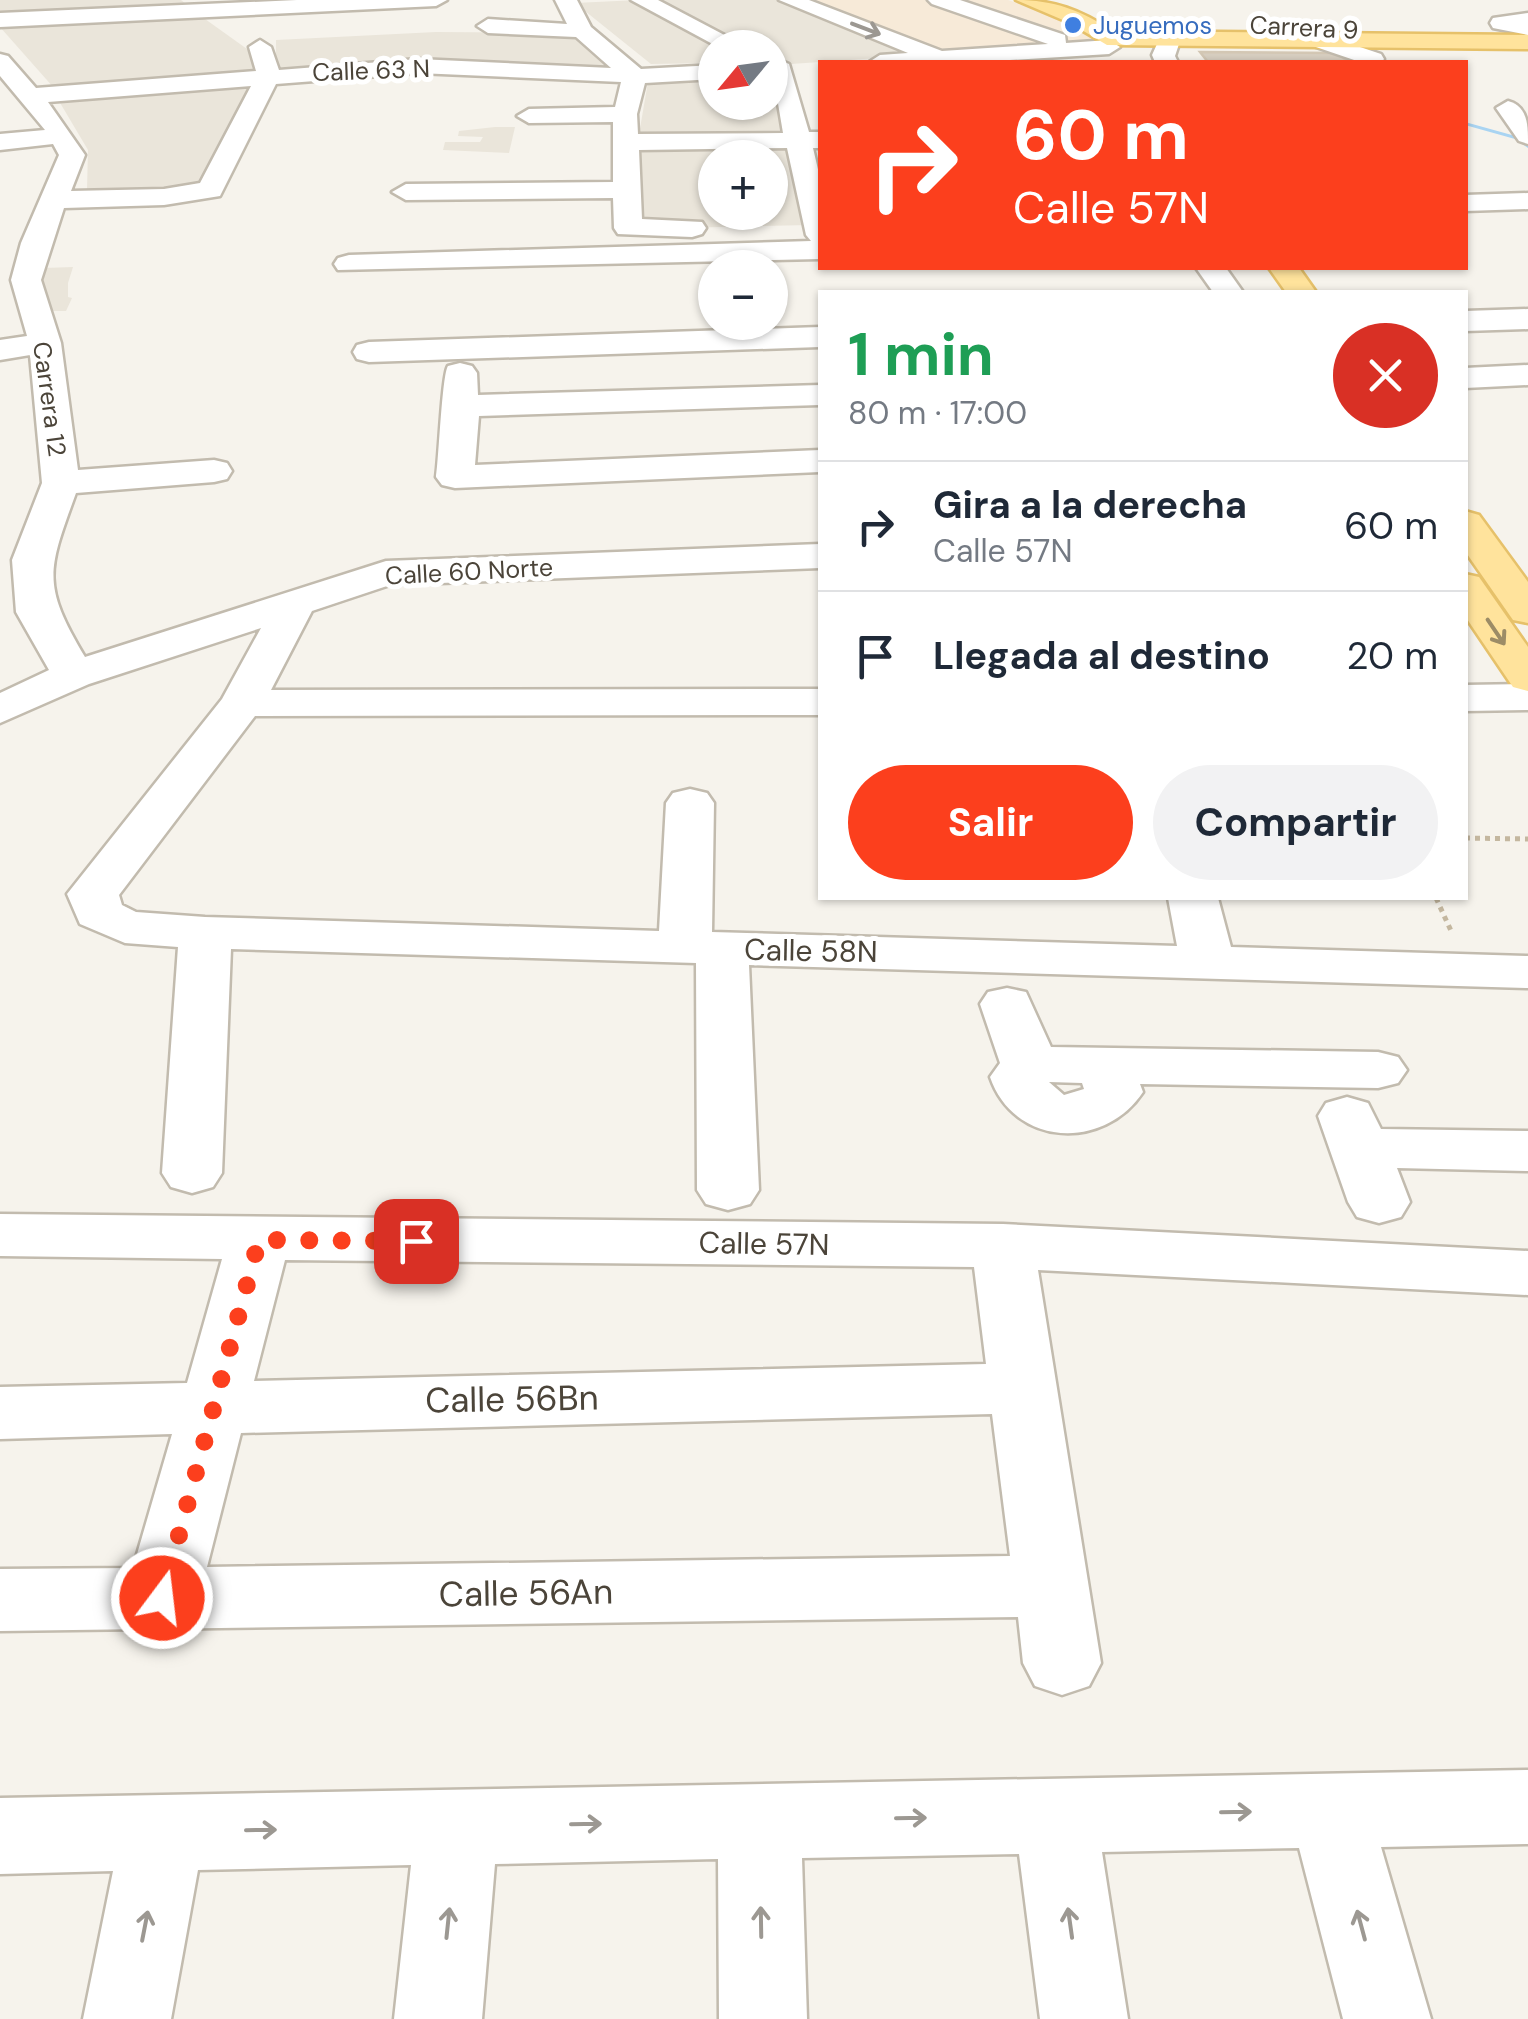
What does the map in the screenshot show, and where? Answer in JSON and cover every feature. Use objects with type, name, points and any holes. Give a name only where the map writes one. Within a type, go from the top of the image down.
[{"type":"main road","points":[[1027,0],[1078,18],[1144,60]]},
{"type":"main road","points":[[1086,1],[1119,43]]},
{"type":"main road","name":"Carrera 9","points":[[1119,43],[1170,27],[1528,30]]},
{"type":"main road","name":"Carrera 9","points":[[1170,27],[1321,40]]},
{"type":"main road","points":[[1119,43],[1296,28]]},
{"type":"main road","name":"Carrera 9","points":[[1374,52],[1528,42]]},
{"type":"main road","points":[[1258,283],[1291,290]]},
{"type":"main road","points":[[1468,530],[1528,611]]},
{"type":"main road","points":[[1468,590],[1528,678]]},
{"type":"street","points":[[0,20],[113,7],[198,5],[326,15],[436,0]]},
{"type":"street","points":[[566,0],[582,30],[635,76],[625,114],[628,228],[818,235]]},
{"type":"street","points":[[642,0],[702,30]]},
{"type":"street","points":[[790,0],[940,60]]},
{"type":"street","points":[[939,0],[1084,49]]},
{"type":"street","points":[[55,200],[164,197],[210,190],[269,75],[262,48],[198,5]]},
{"type":"street","points":[[1528,20],[1501,23],[1528,30]]},
{"type":"street","points":[[488,26],[582,30]]},
{"type":"street","points":[[1165,60],[1163,54],[1169,49],[1170,27]]},
{"type":"street","points":[[1321,40],[1373,59],[1374,52]]},
{"type":"street","points":[[954,60],[1119,43]]},
{"type":"street","points":[[0,62],[55,120]]},
{"type":"street","name":"Calle 63 N","points":[[55,120],[269,75],[418,66],[635,76],[698,73]]},
{"type":"street","points":[[498,102],[517,70]]},
{"type":"street","points":[[788,87],[810,141],[818,216]]},
{"type":"street","points":[[1508,108],[1528,136]]},
{"type":"street","points":[[528,116],[625,114]]},
{"type":"street","points":[[0,122],[55,120]]},
{"type":"street","points":[[0,142],[55,120]]},
{"type":"street","name":"Carrera 12","points":[[55,120],[72,155],[36,243],[13,282],[40,328],[61,482],[16,561],[37,612],[74,675]]},
{"type":"street","points":[[626,142],[810,141]]},
{"type":"street","points":[[407,184],[629,181]]},
{"type":"street","points":[[1468,203],[1528,201]]},
{"type":"street","points":[[349,264],[818,235]]},
{"type":"street","points":[[438,261],[440,305],[454,376],[454,476],[818,461]]},
{"type":"street","points":[[1217,270],[1258,283]]},
{"type":"street","points":[[0,318],[40,328]]},
{"type":"street","points":[[1468,321],[1528,319]]},
{"type":"street","points":[[0,350],[40,328]]},
{"type":"street","points":[[370,352],[454,376],[584,401],[705,415],[818,372]]},
{"type":"street","points":[[695,362],[705,415]]},
{"type":"street","points":[[454,376],[818,372]]},
{"type":"street","points":[[1468,378],[1528,375]]},
{"type":"street","points":[[61,482],[214,471]]},
{"type":"street","name":"Calle 60 Norte","points":[[74,675],[386,573],[818,556]]},
{"type":"street","points":[[296,601],[242,703],[818,702]]},
{"type":"street","points":[[0,710],[74,675]]},
{"type":"street","points":[[1468,698],[1528,696]]},
{"type":"street","name":"Calle 58N","points":[[242,703],[93,894],[98,913],[125,927],[205,933],[1528,972]]},
{"type":"street","points":[[690,803],[728,1190]]},
{"type":"street","points":[[1193,900],[1207,960]]},
{"type":"street","points":[[192,1174],[205,933]]},
{"type":"street","points":[[1007,1004],[1029,1064],[1020,1077],[1022,1092],[1037,1106],[1060,1114],[1084,1114],[1105,1106],[1114,1092],[1109,1076],[1094,1063],[1355,1071],[1359,1148],[1378,1202]]},
{"type":"street","points":[[1359,1148],[1528,1150]]},
{"type":"street","name":"Calle 57N","points":[[0,1235],[1003,1246],[1528,1272]]},
{"type":"street","points":[[162,1598],[259,1240]]},
{"type":"street","points":[[1003,1246],[1062,1663]]},
{"type":"street","name":"Calle 56Bn","points":[[0,1413],[1023,1388]]},
{"type":"street","name":"Calle 56An","points":[[0,1600],[1052,1586]]},
{"type":"street","points":[[0,1836],[1528,1807]]},
{"type":"street","points":[[1330,1810],[1387,2019]]},
{"type":"street","points":[[1055,1816],[1084,2019]]},
{"type":"street","points":[[759,1822],[763,2019]]},
{"type":"street","points":[[438,2019],[457,1826]]},
{"type":"street","points":[[127,2019],[163,1832]]},
{"type":"path","points":[[1468,838],[1528,839]]},
{"type":"shaded area","points":[[0,0],[181,0],[188,6],[0,17]]},
{"type":"shaded area","points":[[638,0],[701,30],[698,63],[651,64],[575,3]]},
{"type":"shaded area","points":[[646,0],[781,0],[922,55],[791,64],[788,30],[715,30]]},
{"type":"shaded area","points":[[799,0],[928,0],[1052,44],[943,55]]},
{"type":"shaded area","points":[[948,0],[1008,0],[1083,27],[1096,42],[1075,43]]},
{"type":"shaded area","points":[[198,14],[247,49],[253,71],[54,88],[0,27],[0,22]]},
{"type":"shaded area","points":[[436,32],[577,33],[620,68],[276,70],[276,40]]},
{"type":"shaded area","points":[[698,75],[698,120],[786,120],[789,136],[638,140],[649,76]]},
{"type":"shaded area","points":[[263,78],[210,176],[194,188],[87,189],[88,150],[56,96]]},
{"type":"shaded area","points":[[515,127],[509,153],[443,150],[445,142],[480,142],[483,137],[458,136],[459,131]]},
{"type":"shaded area","points":[[788,142],[792,142],[810,225],[788,225]]},
{"type":"shaded area","points":[[698,143],[698,228],[633,229],[638,144]]},
{"type":"shaded area","points":[[73,267],[68,283],[68,297],[72,298],[66,311],[44,311],[34,288],[44,268]]},
{"type":"building","points":[[1200,52],[1339,53],[1345,60],[1206,60]]},
{"type":"waterway","points":[[1468,124],[1517,138],[1528,146]]},
{"type":"place","name":"Juguemos","points":[[1073,25]]},
{"type":"route","points":[[162,1598],[259,1240],[416,1241]]}]
